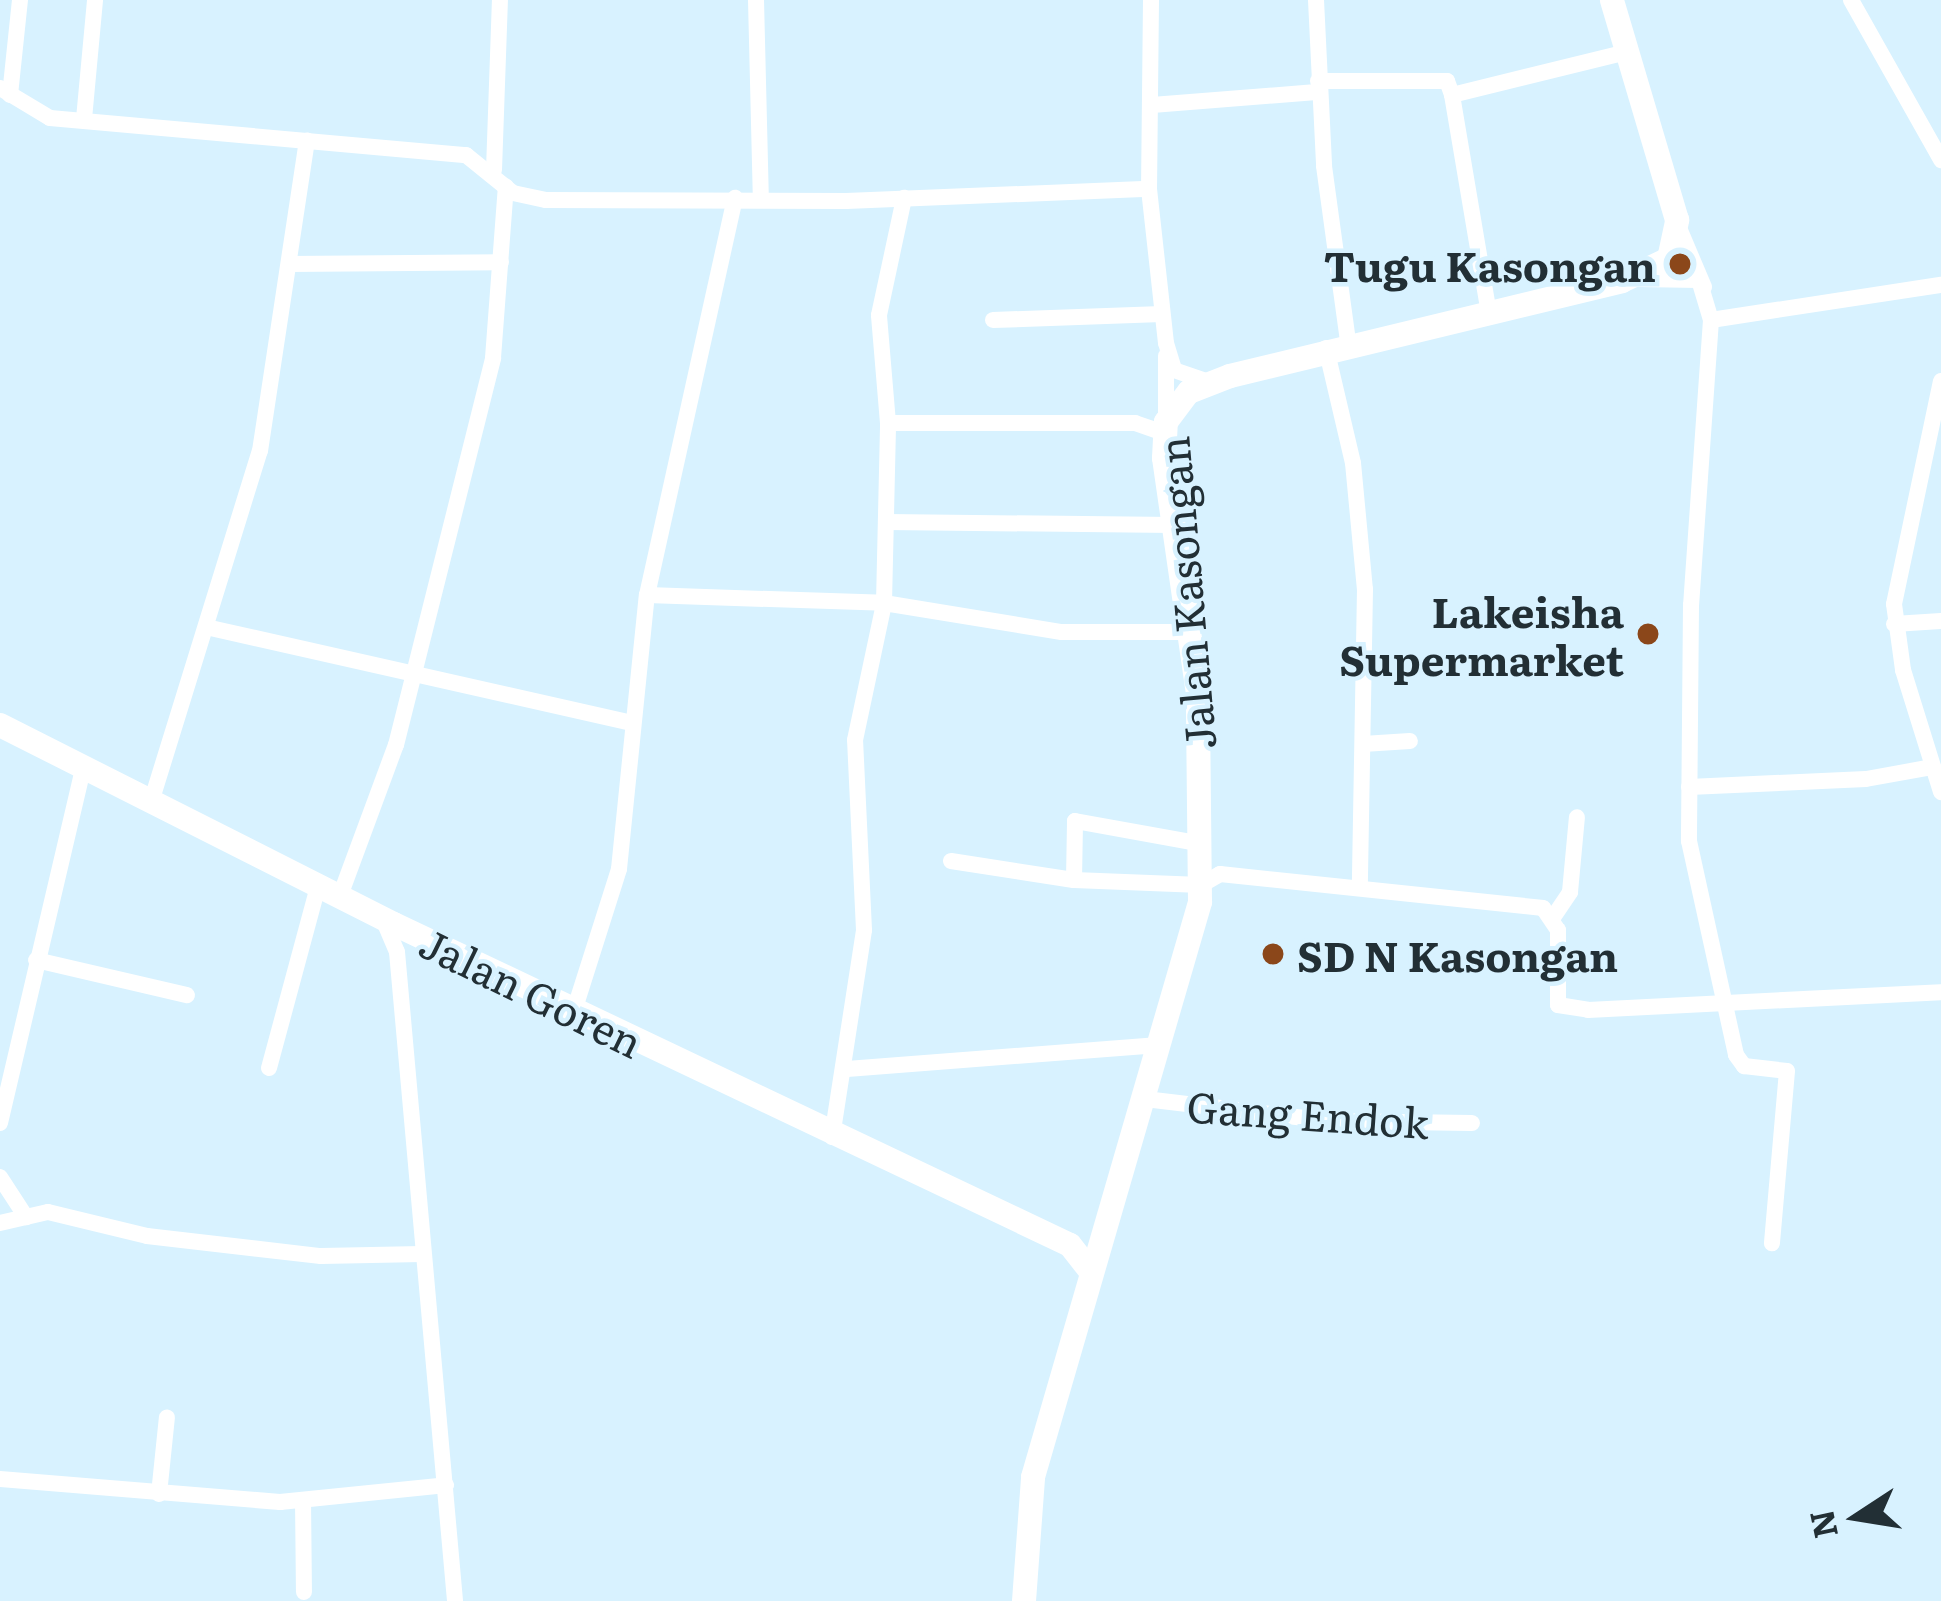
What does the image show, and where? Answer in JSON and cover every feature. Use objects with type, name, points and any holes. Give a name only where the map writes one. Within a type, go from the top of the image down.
[{"type":"main road","points":[[1612,0],[1623,53],[1677,220]]},
{"type":"main road","name":"Jalan Kasongan","points":[[1024,1601],[1033,1478],[1096,1239],[1162,1046],[1202,885],[1191,632],[1165,427],[1180,400],[1213,381],[1488,308],[1622,281],[1670,259],[1677,220]]},
{"type":"main road","name":"Jalan Goren","points":[[0,725],[383,919],[832,1137],[1070,1245],[1088,1268]]},
{"type":"main road","points":[[1070,1245],[1096,1239]]},
{"type":"street","points":[[20,0],[5,92],[25,110],[444,151],[494,170],[506,186],[546,200],[904,198],[1149,189]]},
{"type":"street","points":[[84,119],[95,0]]},
{"type":"street","points":[[494,170],[500,0]]},
{"type":"street","points":[[755,0],[761,199]]},
{"type":"street","points":[[888,423],[1165,427],[1166,344],[1149,189],[1151,0]]},
{"type":"street","points":[[1316,0],[1337,345],[1365,589],[1360,887]]},
{"type":"street","points":[[1851,0],[1941,160]]},
{"type":"street","points":[[1452,95],[1623,53]]},
{"type":"street","points":[[1151,105],[1318,87],[1448,81],[1488,308]]},
{"type":"street","points":[[152,799],[260,452],[307,141]]},
{"type":"street","points":[[269,1068],[329,891],[396,745],[494,358],[506,186]]},
{"type":"street","points":[[574,1011],[619,869],[647,595],[735,198]]},
{"type":"street","points":[[832,1137],[847,1069],[864,931],[855,740],[884,603],[888,423],[880,299],[904,198]]},
{"type":"street","points":[[1677,220],[1705,287],[1712,320],[1691,604],[1692,870],[1719,1004],[1739,1062],[1787,1071],[1772,1243]]},
{"type":"street","points":[[289,264],[501,262]]},
{"type":"street","points":[[1622,281],[1692,277],[1705,287]]},
{"type":"street","points":[[1712,320],[1941,285]]},
{"type":"street","points":[[993,320],[1162,314]]},
{"type":"street","points":[[1166,344],[1174,370],[1213,381]]},
{"type":"street","points":[[1941,381],[1894,624],[1941,792]]},
{"type":"street","points":[[886,522],[1174,524]]},
{"type":"street","points":[[647,595],[884,603],[1062,632],[1191,632]]},
{"type":"street","points":[[1894,624],[1941,621]]},
{"type":"street","points":[[206,627],[411,679],[631,723]]},
{"type":"street","points":[[1363,744],[1410,741]]},
{"type":"street","points":[[0,1123],[84,766]]},
{"type":"street","points":[[1689,787],[1866,779],[1933,767]]},
{"type":"street","points":[[1577,817],[1570,892],[1554,916],[1558,1005],[1629,1012],[1941,992]]},
{"type":"street","points":[[1074,880],[1075,821],[1202,844]]},
{"type":"street","points":[[951,861],[1074,880],[1202,885],[1220,874],[1543,908],[1554,916]]},
{"type":"street","points":[[383,919],[397,952],[455,1601]]},
{"type":"street","points":[[397,952],[406,940],[423,938]]},
{"type":"street","points":[[36,960],[188,995]]},
{"type":"street","points":[[847,1069],[1162,1046]]},
{"type":"street","name":"Gang Endok","points":[[1145,1099],[1330,1121],[1472,1123]]},
{"type":"street","points":[[0,1177],[26,1217]]},
{"type":"street","points":[[0,1223],[48,1212],[128,1234],[321,1256],[422,1254]]},
{"type":"street","points":[[159,1494],[167,1417]]},
{"type":"street","points":[[0,1479],[159,1494],[303,1500],[446,1485]]},
{"type":"street","points":[[303,1500],[304,1592]]},
{"type":"place","name":"Tugu Kasongan","points":[[1680,264]]},
{"type":"place","name":"Lakeisha Supermarket","points":[[1648,634]]},
{"type":"place","name":"SD N Kasongan","points":[[1273,954]]}]
